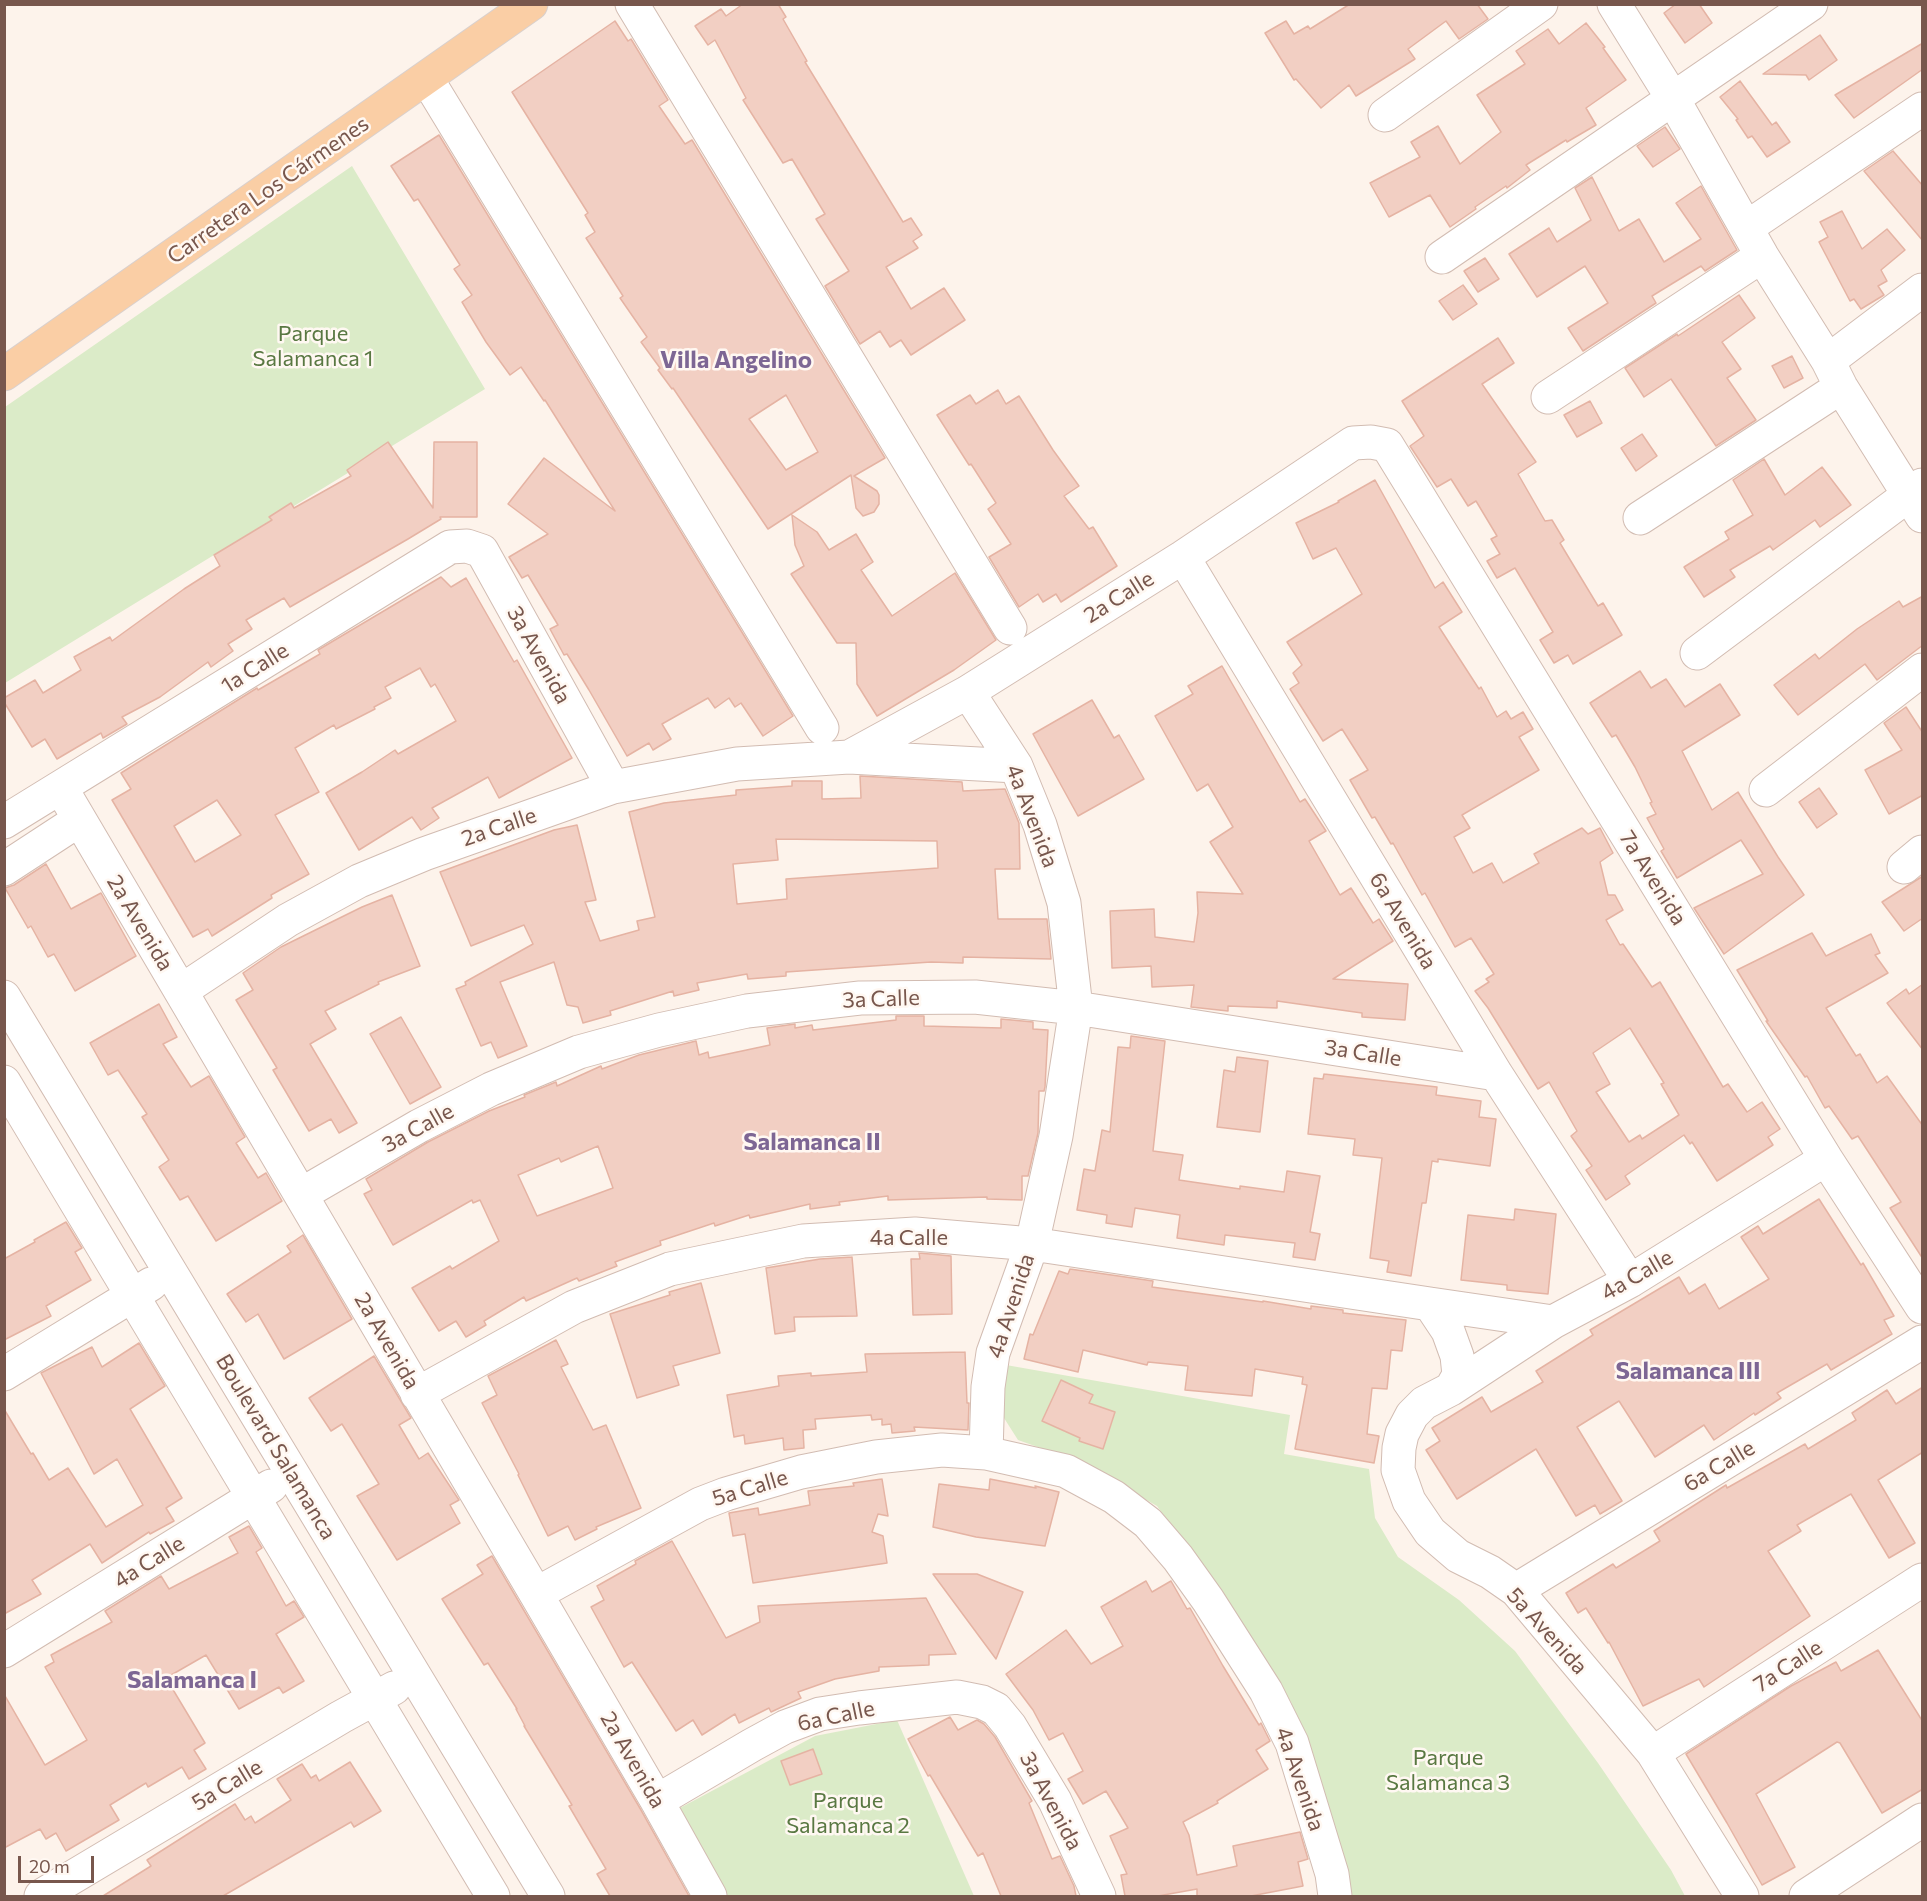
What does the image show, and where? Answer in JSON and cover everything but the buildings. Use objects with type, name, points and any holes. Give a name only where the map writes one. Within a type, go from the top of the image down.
[{"type":"main road","name":"Carretera Los Cármenes","points":[[4,374],[531,4]]},
{"type":"street","points":[[632,4],[1010,628]]},
{"type":"street","points":[[1385,115],[1541,4]]},
{"type":"street","points":[[1614,4],[1673,99],[1762,256],[1835,374],[1918,499],[1697,653]]},
{"type":"street","points":[[1442,257],[1811,4]]},
{"type":"street","points":[[426,79],[822,728]]},
{"type":"street","points":[[1746,228],[1923,109]]},
{"type":"street","points":[[1548,397],[1762,256]]},
{"type":"street","points":[[1640,518],[1835,374],[1923,290]]},
{"type":"street","name":"2a Calle","points":[[849,757],[968,692],[1183,557],[1353,443],[1371,442],[1387,445]]},
{"type":"street","name":"7a Avenida","points":[[1387,445],[1826,1160],[1923,1307]]},
{"type":"street","name":"3a Avenida","points":[[450,547],[467,546],[482,551],[613,788]]},
{"type":"street","name":"1a Calle","points":[[13,817],[450,547]]},
{"type":"street","name":"6a Avenida","points":[[1183,557],[1496,1074],[1630,1281]]},
{"type":"street","points":[[1766,790],[1923,670]]},
{"type":"street","name":"4a Avenida","points":[[968,692],[1016,766],[1040,825],[1064,903],[1076,1008],[1056,1136],[1032,1244],[993,1353],[988,1387],[986,1453],[1066,1471],[1114,1497],[1148,1523],[1178,1558],[1208,1600],[1266,1691],[1292,1743],[1332,1874],[1335,1896]]},
{"type":"street","name":"2a Calle","points":[[181,991],[288,920],[359,881],[424,854],[613,788],[737,764],[849,757],[1016,766]]},
{"type":"street","name":"2a Avenida","points":[[61,788],[302,1194],[657,1801],[710,1896]]},
{"type":"street","points":[[4,869],[79,820]]},
{"type":"street","name":"3a Calle","points":[[302,1194],[419,1126],[491,1089],[579,1052],[659,1030],[747,1011],[860,998],[975,997],[1076,1008],[1496,1074]]},
{"type":"street","name":"Boulevard Salamanca","points":[[4,998],[541,1885]]},
{"type":"street","points":[[7,1093],[51,1074]]},
{"type":"street","name":"Boulevard Salamanca","points":[[7,1093],[132,1295],[493,1896]]},
{"type":"street","name":"4a Calle","points":[[417,1394],[574,1307],[670,1269],[803,1240],[915,1234],[1032,1244],[1553,1322],[1630,1281],[1826,1160]]},
{"type":"street","points":[[4,1374],[171,1272]]},
{"type":"street","points":[[1430,1304],[1448,1331],[1457,1356],[1459,1375],[1451,1389]]},
{"type":"street","name":"5a Avenida","points":[[1553,1322],[1451,1389],[1424,1403],[1412,1415],[1402,1434],[1398,1470],[1409,1501],[1430,1532],[1458,1556],[1490,1572],[1516,1590],[1653,1753],[1742,1896]]},
{"type":"street","name":"6a Calle","points":[[1516,1590],[1923,1342]]},
{"type":"street","name":"5a Calle","points":[[536,1594],[700,1504],[726,1494],[801,1472],[876,1457],[942,1450],[986,1453]]},
{"type":"street","name":"4a Calle","points":[[4,1651],[292,1472]]},
{"type":"street","name":"7a Calle","points":[[1653,1753],[1923,1580]]},
{"type":"street","name":"5a Calle","points":[[41,1896],[341,1717],[415,1676]]},
{"type":"street","name":"6a Calle","points":[[657,1801],[785,1727],[820,1714],[957,1697],[982,1702],[996,1709]]},
{"type":"street","name":"3a Avenida","points":[[996,1709],[1010,1726],[1055,1801],[1099,1896]]},
{"type":"street","points":[[1806,1896],[1923,1820]]},
{"type":"street","points":[[498,1896],[541,1885]]},
{"type":"green space","name":"Parque Salamanca 1","points":[[352,166],[485,389],[5,683],[5,407]]},
{"type":"green space","name":"Parque Salamanca 3","points":[[1006,1365],[1290,1415],[1284,1454],[1369,1469],[1375,1518],[1398,1557],[1459,1600],[1515,1651],[1598,1763],[1671,1870],[1685,1896],[1349,1896],[1338,1838],[1291,1702],[1228,1604],[1157,1506],[1080,1462],[1018,1440],[1004,1418],[1000,1394]]},
{"type":"green space","name":"Parque Salamanca 2","points":[[897,1720],[974,1896],[728,1896],[678,1809],[815,1736]]},
{"type":"district","name":"Villa Angelino","points":[[736,360]]},
{"type":"district","name":"Salamanca II","points":[[812,1142]]},
{"type":"district","name":"Salamanca III","points":[[1688,1371]]},
{"type":"district","name":"Salamanca I","points":[[192,1680]]}]
